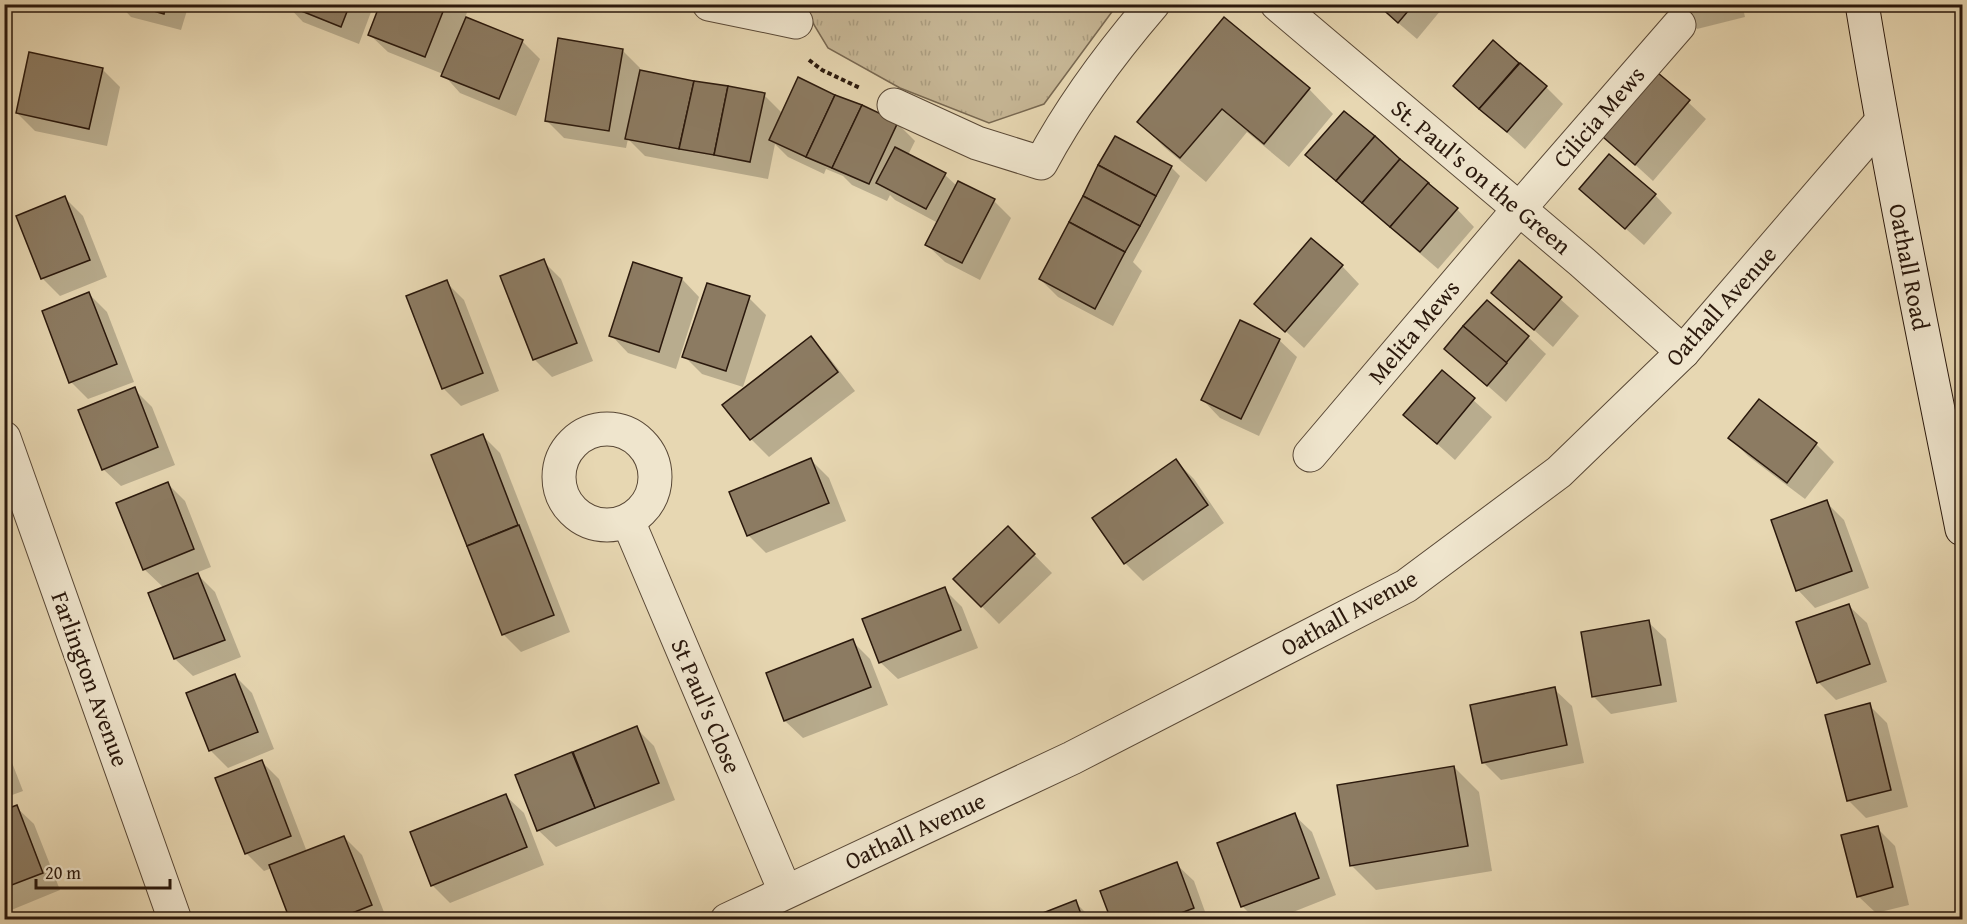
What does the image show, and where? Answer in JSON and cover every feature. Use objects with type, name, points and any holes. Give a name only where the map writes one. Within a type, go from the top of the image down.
[{"type":"street","points":[[709,4],[796,22]]},
{"type":"street","points":[[894,105],[976,143],[1041,163],[1064,121],[1117,45],[1153,4]]},
{"type":"street","name":"St. Paul's on the Green","points":[[1277,4],[1519,209],[1683,352]]},
{"type":"street","name":"Oathall Road","points":[[1862,4],[1881,122],[1962,529]]},
{"type":"street","name":"Cilicia Mews","points":[[1519,209],[1679,25]]},
{"type":"street","name":"Oathall Avenue","points":[[727,920],[1072,758],[1406,586],[1559,472],[1683,352],[1881,122]]},
{"type":"street","name":"Melita Mews","points":[[1310,455],[1519,209]]},
{"type":"street","name":"Farlington Avenue","points":[[4,438],[175,920]]},
{"type":"street","name":"St Paul's Close","points":[[628,521],[785,891]]},
{"type":"path","points":[[796,22],[799,52],[822,70],[894,105]]},
{"type":"green space","points":[[802,5],[1117,5],[1044,104],[989,123],[900,88],[828,48]]},
{"type":"building","points":[[130,4],[166,4],[164,14]]},
{"type":"building","points":[[284,4],[350,4],[341,27]]},
{"type":"building","points":[[380,4],[446,4],[425,57],[368,35]]},
{"type":"building","points":[[1377,4],[1414,4],[1398,23]]},
{"type":"building","points":[[1676,4],[1709,4],[1678,12]]},
{"type":"building","points":[[466,17],[523,40],[499,99],[441,76]]},
{"type":"building","points":[[1224,17],[1310,88],[1264,144],[1222,109],[1180,158],[1137,122]]},
{"type":"building","points":[[558,38],[623,49],[609,131],[545,121]]},
{"type":"building","points":[[1493,40],[1519,63],[1479,109],[1453,86]]},
{"type":"building","points":[[29,52],[103,68],[89,129],[16,113]]},
{"type":"building","points":[[1520,63],[1547,86],[1507,132],[1479,109]]},
{"type":"building","points":[[640,70],[694,81],[679,149],[625,139]]},
{"type":"building","points":[[1658,73],[1690,100],[1635,165],[1603,137]]},
{"type":"building","points":[[798,77],[835,95],[806,157],[769,140]]},
{"type":"building","points":[[694,81],[728,86],[714,155],[679,149]]},
{"type":"building","points":[[728,86],[765,93],[750,162],[714,155]]},
{"type":"building","points":[[835,95],[862,105],[832,168],[806,157]]},
{"type":"building","points":[[862,105],[898,122],[869,184],[832,168]]},
{"type":"building","points":[[1344,111],[1375,136],[1336,181],[1305,155]]},
{"type":"building","points":[[1115,136],[1172,166],[1156,196],[1098,165]]},
{"type":"building","points":[[1375,136],[1400,159],[1362,203],[1336,181]]},
{"type":"building","points":[[895,147],[946,173],[926,209],[876,183]]},
{"type":"building","points":[[1609,154],[1656,194],[1625,229],[1579,189]]},
{"type":"building","points":[[1400,159],[1429,183],[1390,227],[1362,203]]},
{"type":"building","points":[[1098,165],[1156,196],[1140,226],[1083,196]]},
{"type":"building","points":[[958,181],[995,199],[962,263],[925,245]]},
{"type":"building","points":[[1428,183],[1458,208],[1420,252],[1390,227]]},
{"type":"building","points":[[65,196],[90,260],[41,279],[16,216]]},
{"type":"building","points":[[1083,196],[1140,226],[1125,252],[1069,222]]},
{"type":"building","points":[[1069,222],[1125,252],[1095,309],[1039,279]]},
{"type":"building","points":[[1311,238],[1343,265],[1285,332],[1254,304]]},
{"type":"building","points":[[544,259],[577,343],[533,360],[500,276]]},
{"type":"building","points":[[1519,260],[1562,297],[1534,330],[1491,293]]},
{"type":"building","points":[[633,262],[682,278],[659,352],[609,336]]},
{"type":"building","points":[[447,280],[483,373],[442,389],[406,296]]},
{"type":"building","points":[[707,283],[750,296],[726,371],[682,357]]},
{"type":"building","points":[[89,292],[117,364],[69,383],[42,311]]},
{"type":"building","points":[[1487,300],[1529,336],[1506,363],[1463,326]]},
{"type":"building","points":[[1240,320],[1280,339],[1241,419],[1201,400]]},
{"type":"building","points":[[1463,326],[1507,363],[1487,386],[1444,349]]},
{"type":"building","points":[[811,336],[838,372],[750,440],[722,405]]},
{"type":"building","points":[[1442,370],[1475,398],[1437,444],[1403,415]]},
{"type":"building","points":[[135,387],[158,447],[102,470],[78,410]]},
{"type":"building","points":[[1759,399],[1817,443],[1787,483],[1728,438]]},
{"type":"building","points":[[483,434],[518,525],[467,546],[431,455]]},
{"type":"building","points":[[811,458],[829,503],[747,536],[729,492]]},
{"type":"building","points":[[1176,459],[1208,505],[1124,564],[1092,518]]},
{"type":"building","points":[[168,482],[194,549],[143,570],[116,503]]},
{"type":"building","points":[[1827,500],[1852,571],[1796,591],[1771,520]]},
{"type":"building","points":[[519,525],[554,615],[502,635],[467,546]]},
{"type":"building","points":[[1008,526],[1035,554],[981,607],[953,579]]},
{"type":"building","points":[[198,573],[225,640],[174,659],[148,593]]},
{"type":"building","points":[[945,587],[961,630],[879,663],[862,619]]},
{"type":"building","points":[[1849,604],[1870,664],[1817,683],[1796,622]]},
{"type":"building","points":[[1649,620],[1661,685],[1592,697],[1581,632]]},
{"type":"building","points":[[853,639],[871,687],[784,721],[766,673]]},
{"type":"building","points":[[235,674],[258,732],[209,751],[186,693]]},
{"type":"building","points":[[1555,687],[1567,745],[1482,763],[1470,705]]},
{"type":"building","points":[[1870,703],[1891,790],[1847,801],[1825,715]]},
{"type":"building","points":[[637,726],[659,783],[595,808],[573,752]]},
{"type":"building","points":[[572,752],[595,808],[537,831],[515,775]]},
{"type":"building","points":[[262,760],[291,836],[245,854],[215,778]]},
{"type":"building","points":[[1454,766],[1468,846],[1350,866],[1337,785]]},
{"type":"building","points":[[506,794],[527,847],[431,886],[410,832]]},
{"type":"building","points":[[17,805],[43,873],[4,888],[4,810]]},
{"type":"building","points":[[1295,813],[1319,878],[1241,907],[1217,843]]},
{"type":"building","points":[[1878,826],[1893,887],[1857,897],[1841,835]]},
{"type":"building","points":[[344,836],[372,905],[335,920],[290,920],[269,865]]},
{"type":"building","points":[[1177,862],[1194,908],[1163,920],[1111,920],[1100,891]]},
{"type":"building","points":[[1076,900],[1083,920],[1025,920]]}]
